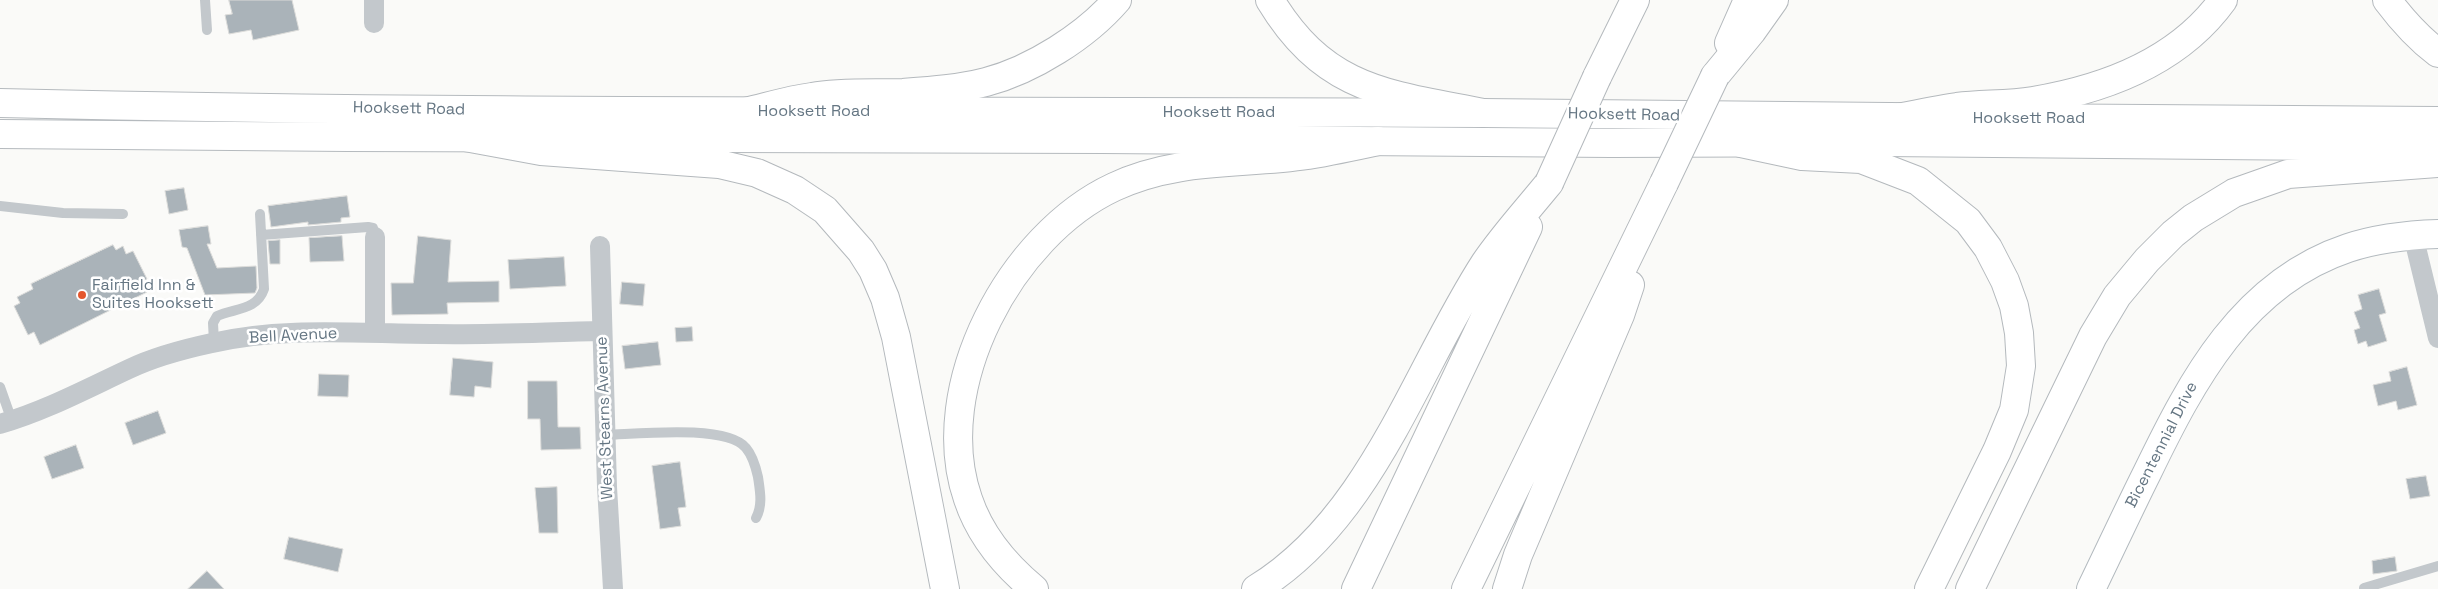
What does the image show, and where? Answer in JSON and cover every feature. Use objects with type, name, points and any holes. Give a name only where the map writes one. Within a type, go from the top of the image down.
[{"type":"main road","points":[[745,112],[812,96],[905,92],[953,88],[986,82],[1016,71],[1054,51],[1084,32],[1117,0]]},
{"type":"main road","points":[[1270,0],[1293,34],[1309,52],[1336,72],[1362,85],[1400,96],[1483,113]]},
{"type":"main road","points":[[1466,589],[1664,183],[1715,76],[1748,0]]},
{"type":"main road","points":[[1715,76],[1752,31],[1774,0]]},
{"type":"main road","points":[[1897,118],[1957,107],[2031,102],[2080,92],[2136,71],[2169,52],[2195,32],[2223,0]]},
{"type":"main road","points":[[2387,0],[2412,30],[2438,53]]},
{"type":"main road","points":[[1356,589],[1549,183],[1631,5]]},
{"type":"main road","name":"Hooksett Road","points":[[0,103],[198,108],[745,112],[1483,113],[1897,118],[2438,121]]},
{"type":"main road","name":"Hooksett Road","points":[[0,134],[1741,143],[1884,142],[2438,147]]},
{"type":"main road","points":[[465,137],[541,151],[719,164],[757,173],[795,190],[825,210],[861,251],[873,270],[886,298],[896,337],[945,589]]},
{"type":"main road","points":[[1034,589],[1000,556],[981,528],[968,499],[961,470],[959,441],[960,414],[976,344],[1005,286],[1024,261],[1045,237],[1069,216],[1114,187],[1138,178],[1185,165],[1307,155],[1378,141]]},
{"type":"main road","points":[[1741,143],[1802,156],[1861,159],[1918,181],[1968,221],[1988,248],[2005,281],[2015,315],[2021,366],[2014,410],[1997,452],[1929,589]]},
{"type":"main road","points":[[1970,589],[2093,336],[2117,296],[2147,260],[2173,234],[2193,218],[2234,193],[2288,174],[2438,163]]},
{"type":"main road","points":[[1256,589],[1290,565],[1318,540],[1346,505],[1371,465],[1486,262],[1549,183]]},
{"type":"main road","points":[[1507,589],[1518,555],[1620,315],[1664,183]]},
{"type":"main road","name":"Bicentennial Drive","points":[[2091,589],[2176,412],[2210,356],[2234,326],[2262,298],[2296,274],[2330,256],[2366,242],[2425,234]]},
{"type":"street","points":[[374,0],[374,23]]},
{"type":"street","points":[[2425,234],[2438,338]]},
{"type":"street","points":[[376,237],[376,333]]},
{"type":"street","name":"West Stearns Avenue","points":[[600,246],[607,435],[607,487],[613,589]]},
{"type":"street","name":"Bell Avenue","points":[[6,422],[29,416],[130,368],[214,342],[315,333],[435,334],[602,331]]},
{"type":"lane","points":[[205,0],[207,30]]},
{"type":"lane","points":[[1,209],[123,214]]},
{"type":"lane","points":[[214,342],[213,323],[217,316],[252,306],[261,298],[264,288],[260,214]]},
{"type":"lane","points":[[261,235],[368,227],[373,228],[376,237]]},
{"type":"lane","points":[[0,387],[6,422]]},
{"type":"lane","points":[[607,435],[679,432],[721,435],[746,447],[756,469],[761,494],[756,518]]},
{"type":"lane","points":[[2364,588],[2438,566]]},
{"type":"building","points":[[229,0],[292,0],[299,30],[253,40],[251,30],[229,34],[225,15],[232,14]]},
{"type":"building","points":[[184,188],[188,210],[169,214],[165,191]]},
{"type":"building","points":[[347,196],[350,217],[341,218],[341,222],[308,225],[308,222],[271,227],[268,206]]},
{"type":"building","points":[[208,226],[211,244],[207,244],[217,268],[256,266],[257,288],[255,293],[205,295],[187,248],[182,247],[179,230]]},
{"type":"building","points":[[342,236],[344,261],[310,262],[309,238]]},
{"type":"building","points":[[418,236],[451,240],[448,282],[499,281],[499,302],[447,303],[448,314],[392,315],[391,283],[413,283]]},
{"type":"building","points":[[280,240],[280,264],[270,264],[268,241]]},
{"type":"building","name":"Fairfield Inn & Suites Hooksett","points":[[113,245],[116,250],[123,246],[126,254],[133,251],[147,279],[142,282],[147,292],[40,345],[34,332],[28,335],[14,306],[20,303],[17,297],[33,289],[31,284]]},
{"type":"building","points":[[564,257],[566,286],[510,289],[508,260]]},
{"type":"building","points":[[622,282],[645,284],[643,306],[620,304]]},
{"type":"building","points":[[2379,289],[2386,313],[2379,315],[2387,341],[2368,347],[2366,341],[2358,344],[2354,330],[2360,328],[2354,312],[2362,309],[2358,295]]},
{"type":"building","points":[[692,327],[693,341],[676,342],[675,328]]},
{"type":"building","points":[[658,342],[661,365],[625,369],[622,346]]},
{"type":"building","points":[[453,358],[493,362],[491,388],[475,386],[474,397],[450,395]]},
{"type":"building","points":[[2407,367],[2417,405],[2398,410],[2396,401],[2378,406],[2373,385],[2391,381],[2389,372]]},
{"type":"building","points":[[319,374],[349,375],[348,397],[318,396]]},
{"type":"building","points":[[528,381],[557,381],[558,427],[580,427],[581,449],[541,450],[540,419],[528,419]]},
{"type":"building","points":[[158,411],[166,433],[133,445],[125,423]]},
{"type":"building","points":[[76,445],[84,468],[52,479],[44,457]]},
{"type":"building","points":[[680,462],[686,507],[678,508],[681,526],[660,529],[652,466]]},
{"type":"building","points":[[2426,476],[2430,496],[2410,499],[2406,479]]},
{"type":"building","points":[[557,487],[558,533],[539,533],[535,488]]},
{"type":"building","points":[[289,537],[343,549],[338,572],[284,559]]},
{"type":"building","points":[[2395,557],[2397,571],[2373,574],[2372,561]]},
{"type":"building","points":[[207,571],[224,589],[188,589]]},
{"type":"place","name":"Fairfield Inn & Suites Hooksett","points":[[82,295]]}]
